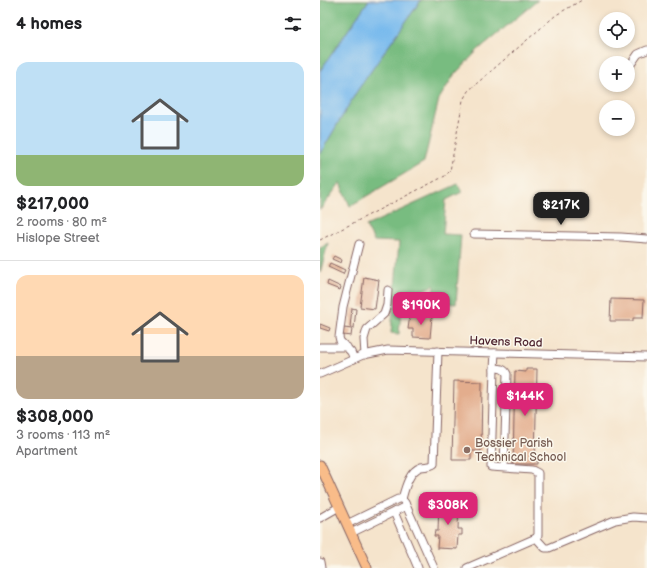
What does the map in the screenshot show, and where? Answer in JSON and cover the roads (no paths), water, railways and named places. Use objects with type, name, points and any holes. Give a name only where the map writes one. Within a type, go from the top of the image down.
[{"type":"main road","points":[[320,465],[367,568]]},
{"type":"street","points":[[635,58],[638,54],[647,50]]},
{"type":"street","points":[[474,234],[621,237],[647,239]]},
{"type":"street","points":[[354,359],[348,347],[340,342],[339,337],[343,307],[359,244]]},
{"type":"street","points":[[365,355],[364,339],[366,329],[384,314],[387,305],[388,290]]},
{"type":"street","points":[[320,347],[348,347]]},
{"type":"street","name":"Havens Road","points":[[320,374],[365,355],[388,350],[647,357]]},
{"type":"street","points":[[351,533],[404,507],[403,501],[405,487],[414,470],[434,464],[438,351]]},
{"type":"street","points":[[467,568],[536,538],[538,534],[538,473],[532,470],[491,467],[495,353]]},
{"type":"street","points":[[494,369],[502,368],[507,374],[504,467]]},
{"type":"street","points":[[347,524],[398,499],[403,501],[434,568]]},
{"type":"street","points":[[387,505],[391,508],[418,568]]},
{"type":"street","points":[[320,518],[339,507]]},
{"type":"street","points":[[377,510],[380,512],[382,518]]},
{"type":"street","points":[[536,538],[545,548],[549,548],[615,520],[633,517],[647,518]]},
{"type":"water","points":[[369,0],[421,0],[357,91],[320,154],[320,71]]},
{"type":"place","name":"Bossier Parish Technical School","points":[[467,450]]}]
